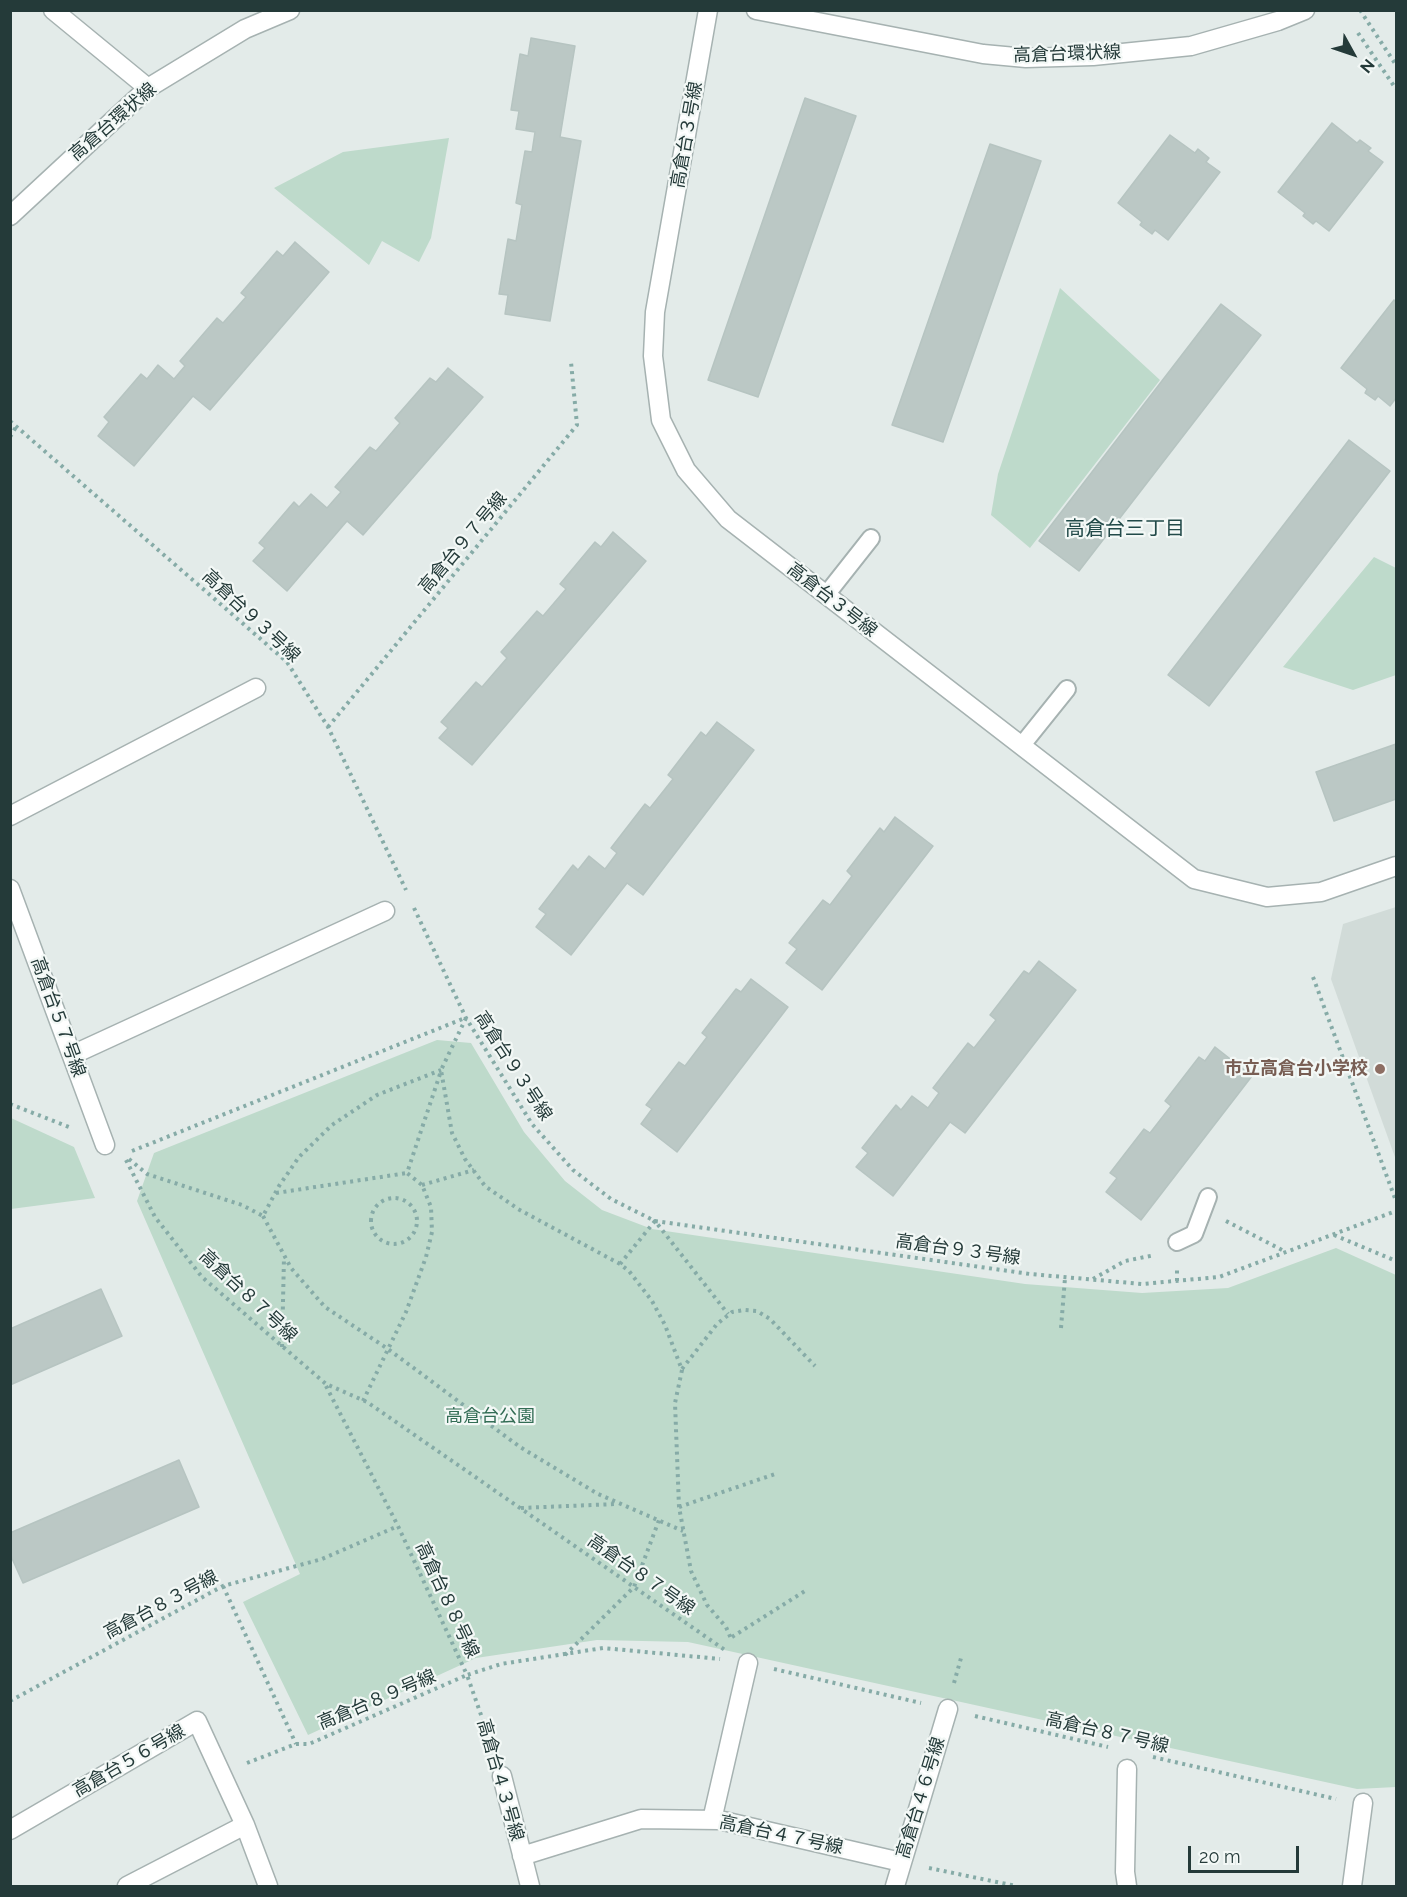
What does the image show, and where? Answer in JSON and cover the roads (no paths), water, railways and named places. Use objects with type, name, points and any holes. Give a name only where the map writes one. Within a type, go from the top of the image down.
[{"type":"street","points":[[54,10],[148,88]]},
{"type":"street","name":"高倉台環状線","points":[[10,216],[148,88],[245,29],[290,10]]},
{"type":"street","name":"高倉台３号線","points":[[708,10],[655,312],[653,356],[661,420],[686,470],[728,519],[1194,879],[1267,897],[1321,891],[1396,866]]},
{"type":"street","name":"高倉台環状線","points":[[756,10],[983,54],[1026,58],[1093,56],[1191,46],[1278,21],[1305,10]]},
{"type":"street","points":[[10,816],[256,688]]},
{"type":"street","name":"高倉台５７号線","points":[[10,889],[105,1145]]},
{"type":"street","points":[[72,1054],[385,911]]},
{"type":"street","points":[[712,1820],[745,1662]]},
{"type":"street","name":"高倉台４６号線","points":[[895,1887],[948,1709]]},
{"type":"street","name":"高倉台５６号線","points":[[10,1830],[197,1721],[245,1825]]},
{"type":"street","points":[[1126,1768],[1126,1887]]},
{"type":"street","name":"高倉台４３号線","points":[[502,1776],[530,1887]]},
{"type":"street","points":[[1352,1887],[1363,1803]]},
{"type":"street","name":"高倉台４７号線","points":[[522,1856],[641,1819],[712,1820],[901,1862]]},
{"type":"street","points":[[127,1887],[245,1825],[268,1887]]},
{"type":"lane","points":[[826,595],[871,538]]},
{"type":"lane","points":[[1022,745],[1067,689]]},
{"type":"lane","points":[[1177,1242],[1194,1234],[1208,1197]]},
{"type":"place","name":"市立高倉台小学校","points":[[1380,1069]]},
{"type":"district","name":"高倉台三丁目","points":[[1125,529]]},
{"type":"park label","name":"高倉台公園","points":[[490,1417]]}]
